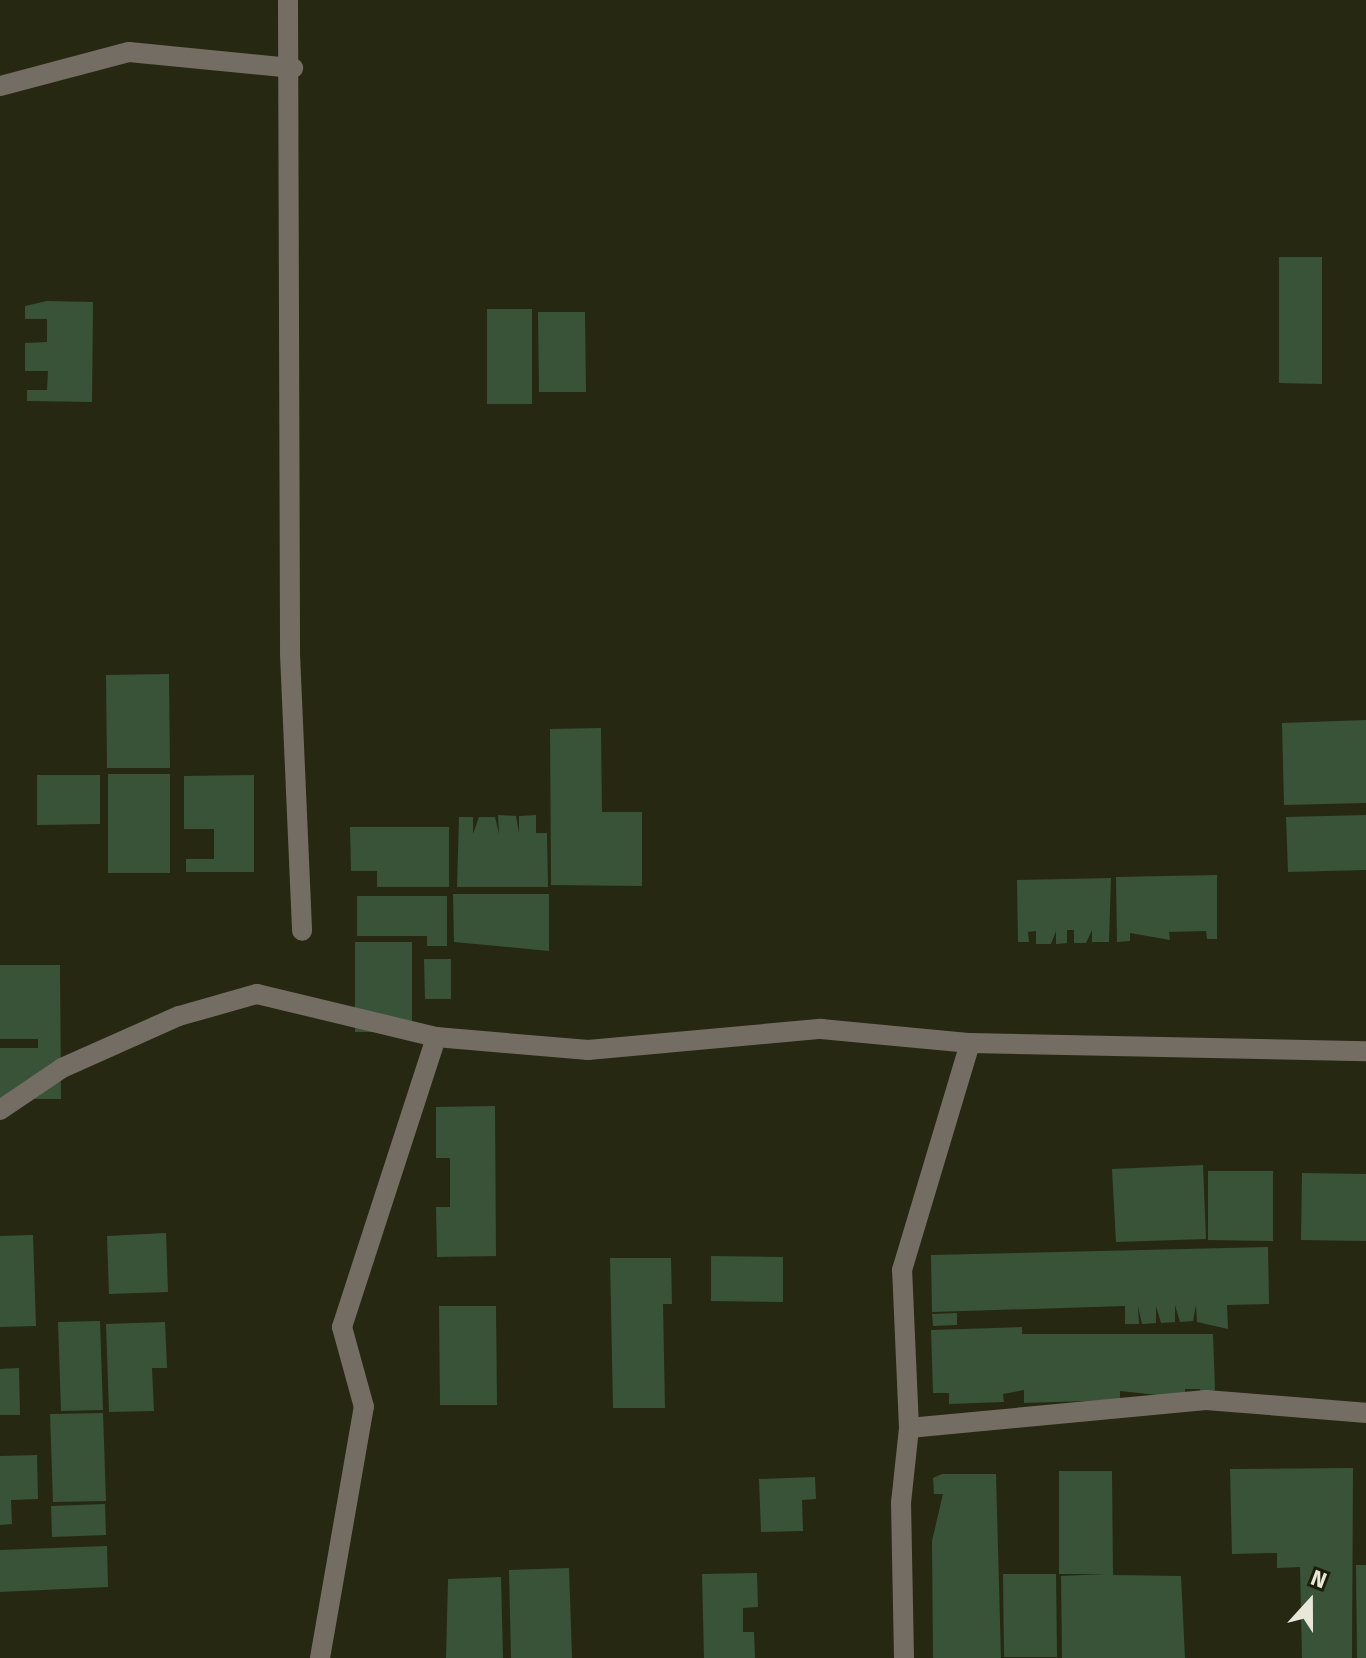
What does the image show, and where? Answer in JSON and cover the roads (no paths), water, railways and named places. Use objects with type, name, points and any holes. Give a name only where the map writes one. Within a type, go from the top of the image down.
[{"type":"street","points":[[288,0],[293,68],[290,654],[302,931]]},
{"type":"street","points":[[0,86],[129,52],[293,68]]},
{"type":"street","points":[[0,1110],[62,1068],[179,1016],[257,994],[436,1037],[588,1050],[821,1029],[970,1043],[1366,1051]]},
{"type":"street","points":[[320,1658],[364,1407],[342,1327],[436,1037]]},
{"type":"street","points":[[904,1658],[901,1503],[909,1428],[902,1270],[970,1043]]},
{"type":"street","points":[[909,1428],[1206,1400],[1366,1413]]}]
